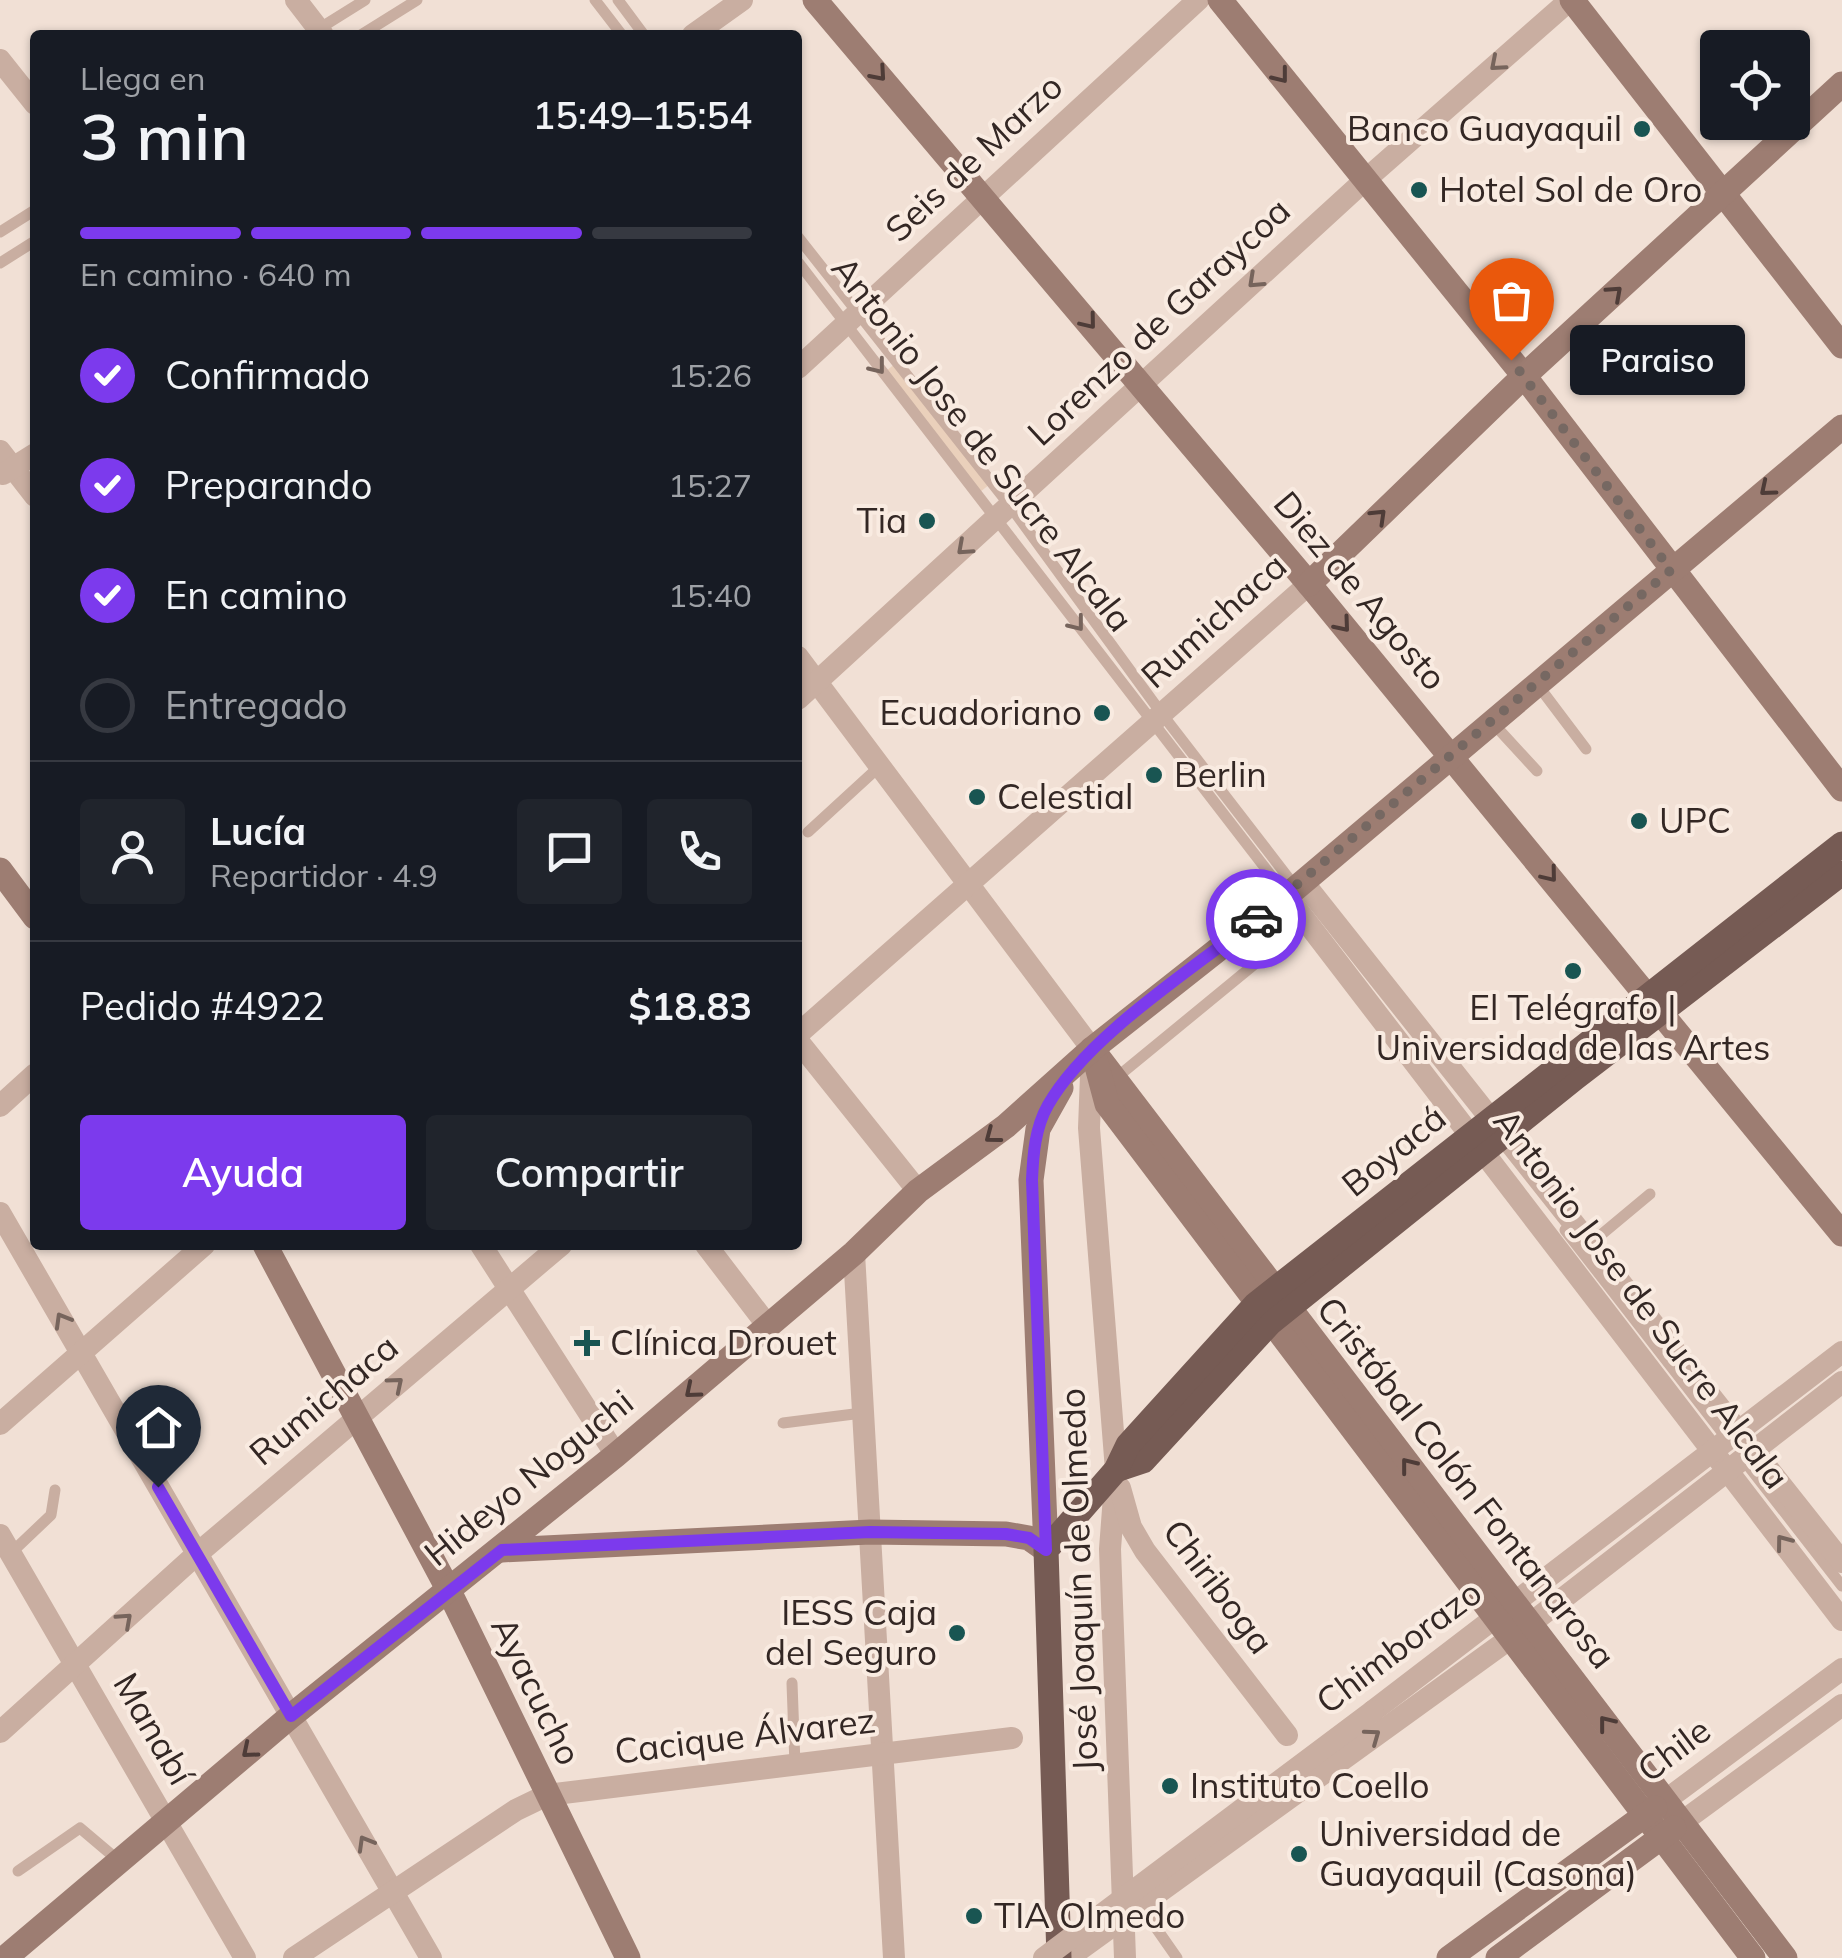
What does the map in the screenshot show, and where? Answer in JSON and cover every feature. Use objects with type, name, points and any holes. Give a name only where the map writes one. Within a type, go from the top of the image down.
[{"type":"main road","name":"Boyacá","points":[[1046,1550],[1116,1470],[1143,1460],[1271,1306],[1653,1003],[1842,844]]},
{"type":"main road","name":"Boyacá","points":[[1653,1003],[1842,872]]},
{"type":"main road","name":"José Joaquín de Olmedo","points":[[1046,1550],[1059,1958]]},
{"type":"street","points":[[296,0],[315,30]]},
{"type":"street","points":[[700,30],[742,0]]},
{"type":"street","name":"Diez de Agosto","points":[[815,0],[984,195],[1309,584],[1842,1234]]},
{"type":"street","name":"Seis de Marzo","points":[[802,364],[1198,0]]},
{"type":"street","points":[[1220,0],[1524,376],[1842,789]]},
{"type":"street","points":[[1571,0],[1842,346]]},
{"type":"street","name":"Lorenzo de Garaycoa","points":[[802,695],[1364,181],[1571,0]]},
{"type":"street","points":[[0,60],[30,98]]},
{"type":"street","name":"Rumichaca","points":[[802,1034],[966,882],[1309,584],[1524,376],[1729,198],[1842,84]]},
{"type":"street","points":[[1092,1049],[1295,888],[1842,427]]},
{"type":"street","points":[[30,456],[4,465],[30,491]]},
{"type":"street","name":"Cristóbal Colón Fontanarosa","points":[[802,661],[1116,1078],[1271,1306]]},
{"type":"street","points":[[0,870],[30,910]]},
{"type":"street","name":"Antonio Jose de Sucre Alcala","points":[[1295,888],[1306,922],[1488,1134],[1590,1244],[1741,1459],[1842,1620]]},
{"type":"street","name":"Antonio Jose de Sucre Alcala","points":[[1295,888],[1741,1459],[1842,1562]]},
{"type":"street","points":[[802,1043],[918,1191]]},
{"type":"street","name":"Cristóbal Colón Fontanarosa","points":[[1092,1049],[1107,1104],[1271,1306],[1672,1830],[1785,1958]]},
{"type":"street","name":"Hideyo Noguchi","points":[[5,1958],[291,1716],[616,1455],[854,1253],[918,1191],[1006,1126],[1092,1049]]},
{"type":"street","name":"José Joaquín de Olmedo","points":[[1092,1049],[1088,1128],[1116,1470],[1110,1549],[1132,1910],[1125,1958]]},
{"type":"street","name":"José Joaquín de Olmedo","points":[[1046,1550],[1033,1154],[1048,1104],[1092,1049]]},
{"type":"street","points":[[0,1106],[30,1079]]},
{"type":"street","points":[[0,1213],[28,1245]]},
{"type":"street","points":[[30,1250],[81,1353],[431,1958]]},
{"type":"street","points":[[0,1424],[198,1250]]},
{"type":"street","name":"Ayacucho","points":[[268,1250],[448,1589],[628,1958]]},
{"type":"street","points":[[484,1250],[616,1455]]},
{"type":"street","name":"Rumichaca","points":[[0,1732],[197,1554],[555,1250]]},
{"type":"street","points":[[710,1250],[768,1326]]},
{"type":"street","points":[[854,1253],[894,1958]]},
{"type":"street","name":"Chimborazo","points":[[1044,1958],[1374,1711],[1512,1621],[1725,1439],[1842,1352]]},
{"type":"street","name":"Chimborazo","points":[[1068,1958],[1512,1621],[1741,1459],[1842,1382]]},
{"type":"street","name":"Chiriboga","points":[[1116,1470],[1137,1539],[1286,1735]]},
{"type":"street","points":[[502,1550],[870,1532],[1006,1534],[1029,1538],[1046,1550]]},
{"type":"street","name":"Manabí","points":[[5,1544],[246,1958]]},
{"type":"street","name":"Chile","points":[[1450,1958],[1842,1669]]},
{"type":"street","name":"Chile","points":[[1505,1955],[1842,1705]]},
{"type":"street","name":"Cacique Álvarez","points":[[294,1958],[516,1810],[548,1795],[1012,1738]]},
{"type":"street","name":"Cristóbal Colón Fontanarosa","points":[[1672,1830],[1753,1958]]},
{"type":"lane","points":[[321,30],[365,0]]},
{"type":"lane","points":[[369,30],[417,0]]},
{"type":"lane","points":[[595,0],[618,30]]},
{"type":"lane","points":[[618,0],[640,30]]},
{"type":"lane","points":[[1582,0],[1729,198]]},
{"type":"lane","points":[[0,232],[30,213]]},
{"type":"lane","name":"Antonio Jose de Sucre Alcala","points":[[802,243],[851,319],[1004,513],[1157,718]]},
{"type":"lane","points":[[0,263],[30,244]]},
{"type":"lane","name":"Antonio Jose de Sucre Alcala","points":[[802,266],[851,319],[1004,513],[1157,718],[1295,888]]},
{"type":"lane","points":[[1537,684],[1586,749]]},
{"type":"lane","points":[[1492,721],[1537,771]]},
{"type":"lane","points":[[808,832],[880,766]]},
{"type":"lane","name":"Boyacá","points":[[1653,1003],[1842,857]]},
{"type":"lane","points":[[1116,1078],[1306,922]]},
{"type":"lane","points":[[1590,1244],[1650,1194]]},
{"type":"lane","points":[[783,1422],[862,1413]]},
{"type":"lane","name":"Antonio Jose de Sucre Alcala","points":[[1741,1459],[1842,1586]]},
{"type":"lane","points":[[5,1544],[52,1515],[55,1490]]},
{"type":"lane","points":[[792,1683],[795,1765]]},
{"type":"lane","points":[[18,1870],[80,1828],[119,1861]]},
{"type":"lane","points":[[1132,1910],[1177,1958]]},
{"type":"shaded area","points":[[896,363],[990,484],[980,492],[886,371]]},
{"type":"way so far","points":[[1256,919],[1671,570],[1511,360]]},
{"type":"place","name":"Banco Guayaquil","points":[[1642,129]]},
{"type":"place","name":"Hotel Sol de Oro","points":[[1419,190]]},
{"type":"place","name":"Paraiso","points":[[1511,360]]},
{"type":"place","name":"Tia","points":[[927,521]]},
{"type":"place","name":"Ecuadoriano","points":[[1102,713]]},
{"type":"place","name":"Berlin","points":[[1154,775]]},
{"type":"place","name":"Celestial","points":[[977,797]]},
{"type":"place","name":"UPC","points":[[1639,821]]},
{"type":"place","name":"El Telégrafo | Universidad de las Artes","points":[[1573,971]]},
{"type":"place","name":"Clínica Drouet","points":[[587,1343]]},
{"type":"place","name":"IESS Caja del Seguro","points":[[957,1633]]},
{"type":"place","name":"Instituto Coello","points":[[1170,1786]]},
{"type":"place","name":"Universidad de Guayaquil (Casona)","points":[[1299,1854]]},
{"type":"place","name":"TIA Olmedo","points":[[974,1916]]},
{"type":"route","points":[[158,1487],[291,1716],[502,1550],[870,1532],[1006,1534],[1029,1538],[1046,1550],[1032,1180],[1038,1129],[1048,1104],[1092,1049],[1256,919]]}]
